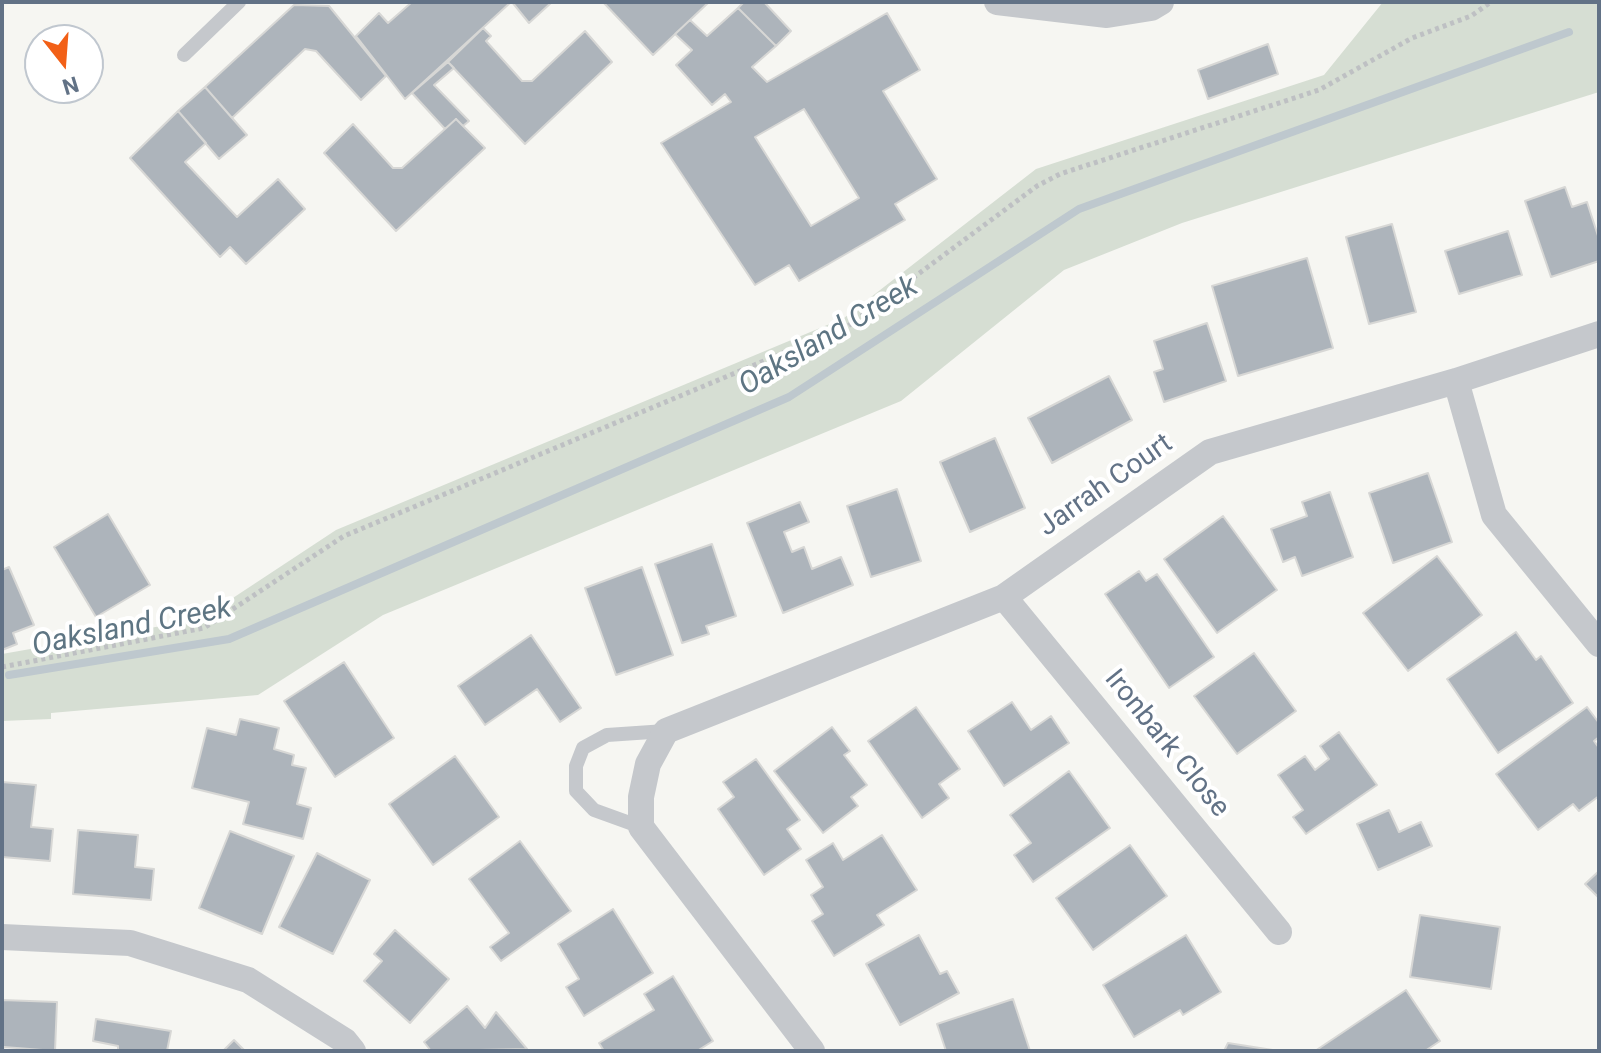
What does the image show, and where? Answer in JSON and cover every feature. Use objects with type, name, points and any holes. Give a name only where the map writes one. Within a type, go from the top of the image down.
[{"type":"street","points":[[997,2],[1107,15],[1151,8],[1161,2]]},
{"type":"street","name":"Jarrah Court","points":[[666,731],[1004,597],[1210,452],[1456,381],[1599,334]]},
{"type":"street","points":[[1456,381],[1494,515],[1599,644]]},
{"type":"street","name":"Ironbark Close","points":[[1004,597],[1279,932]]},
{"type":"street","points":[[666,731],[648,764],[641,797],[641,827],[812,1051]]},
{"type":"street","points":[[2,937],[130,943],[248,980],[345,1041],[353,1051]]},
{"type":"lane","points":[[184,55],[239,2]]},
{"type":"lane","name":"Jarrah Court","points":[[641,827],[594,810],[576,791],[576,766],[583,748],[607,735],[666,731]]},
{"type":"path","points":[[2,667],[204,628],[344,536],[848,326],[1037,186],[1060,174],[1319,90],[1412,38],[1471,16],[1491,2]]},
{"type":"shaded area","points":[[1383,2],[1599,2],[1599,92],[1182,223],[1064,270],[901,401],[383,615],[258,695],[51,713],[51,719],[2,721],[2,654],[201,619],[336,530],[844,318],[1036,169],[1324,75]]},
{"type":"building","points":[[412,2],[511,2],[405,99],[356,36],[379,13],[388,23]]},
{"type":"building","points":[[512,2],[552,2],[529,23]]},
{"type":"building","points":[[603,2],[709,2],[653,55]]},
{"type":"building","points":[[744,2],[764,2],[791,31],[776,46],[738,8]]},
{"type":"building","points":[[294,5],[329,6],[386,76],[361,100],[316,51],[305,49],[232,118],[205,87]]},
{"type":"building","points":[[738,8],[776,46],[752,67],[767,82],[887,13],[920,70],[883,91],[937,179],[895,204],[905,220],[799,281],[789,265],[755,285],[661,143],[731,102],[725,94],[712,105],[676,65],[692,50],[675,34],[690,20],[707,36]],"holes":[[[804,109],[859,198],[811,226],[755,137]]]},
{"type":"building","points":[[483,28],[491,36],[486,41],[522,81],[532,81],[585,31],[612,62],[525,144],[448,62]]},
{"type":"building","points":[[1268,44],[1278,74],[1208,99],[1198,70]]},
{"type":"building","points":[[448,62],[454,68],[434,85],[469,121],[463,126],[456,119],[445,129],[412,93]]},
{"type":"building","points":[[205,87],[247,135],[219,159],[178,111]]},
{"type":"building","points":[[178,111],[206,143],[185,162],[237,217],[278,179],[305,209],[246,264],[230,247],[220,257],[130,158]]},
{"type":"building","points":[[456,119],[485,148],[396,231],[324,153],[353,124],[393,168],[402,168]]},
{"type":"building","points":[[1565,187],[1572,207],[1587,202],[1599,239],[1599,261],[1551,277],[1525,201]]},
{"type":"building","points":[[1392,224],[1416,312],[1369,324],[1346,237]]},
{"type":"building","points":[[1508,231],[1522,275],[1459,294],[1445,251]]},
{"type":"building","points":[[1307,258],[1333,348],[1238,376],[1212,286]]},
{"type":"building","points":[[1207,323],[1226,381],[1164,402],[1154,372],[1163,369],[1154,341]]},
{"type":"building","points":[[1109,376],[1132,420],[1052,463],[1028,418]]},
{"type":"building","points":[[995,438],[1025,508],[970,532],[940,462]]},
{"type":"building","points":[[1428,473],[1452,542],[1393,563],[1369,493]]},
{"type":"building","points":[[897,489],[921,561],[871,577],[847,506]]},
{"type":"building","points":[[1330,492],[1353,557],[1302,576],[1295,557],[1283,562],[1271,529],[1307,516],[1302,502]]},
{"type":"building","points":[[800,502],[809,522],[784,532],[792,552],[804,547],[812,569],[841,557],[853,585],[783,613],[747,523]]},
{"type":"building","points":[[108,514],[150,585],[96,617],[54,547]]},
{"type":"building","points":[[1223,516],[1277,590],[1217,633],[1164,559]]},
{"type":"building","points":[[712,544],[736,616],[706,626],[709,634],[682,643],[655,564]]},
{"type":"building","points":[[1437,556],[1482,615],[1408,671],[1363,613]]},
{"type":"building","points":[[9,567],[34,625],[13,633],[17,644],[2,650],[2,570]]},
{"type":"building","points":[[642,567],[673,655],[616,675],[585,588]]},
{"type":"building","points":[[1139,571],[1146,581],[1157,574],[1214,657],[1169,688],[1105,594]]},
{"type":"building","points":[[1516,632],[1536,660],[1541,656],[1573,703],[1498,753],[1447,679]]},
{"type":"building","points":[[531,635],[581,708],[560,722],[537,689],[485,725],[458,686]]},
{"type":"building","points":[[1254,653],[1296,711],[1237,754],[1194,696]]},
{"type":"building","points":[[344,662],[394,738],[335,777],[284,701]]},
{"type":"building","points":[[1012,702],[1031,730],[1051,716],[1069,743],[1004,786],[968,731]]},
{"type":"building","points":[[916,707],[960,769],[939,784],[949,798],[922,818],[868,741]]},
{"type":"building","points":[[1587,707],[1599,723],[1599,737],[1594,741],[1599,748],[1599,796],[1579,811],[1573,804],[1538,830],[1496,774]]},
{"type":"building","points":[[240,719],[279,728],[274,749],[294,755],[292,765],[306,768],[297,804],[311,808],[303,839],[243,824],[249,802],[192,788],[207,728],[236,735]]},
{"type":"building","points":[[832,727],[850,751],[844,755],[867,785],[851,797],[858,806],[823,833],[774,771]]},
{"type":"building","points":[[1339,732],[1377,785],[1306,834],[1293,817],[1303,810],[1278,775],[1305,756],[1315,770],[1329,759],[1320,746]]},
{"type":"building","points":[[455,756],[499,817],[433,865],[389,804]]},
{"type":"building","points":[[756,759],[800,820],[787,829],[801,849],[764,875],[718,809],[734,797],[723,782]]},
{"type":"building","points":[[1069,771],[1110,828],[1033,882],[1014,855],[1031,843],[1010,815]]},
{"type":"building","points":[[2,782],[36,785],[31,827],[53,829],[50,861],[2,857]]},
{"type":"building","points":[[1389,810],[1399,832],[1421,822],[1432,846],[1378,870],[1357,824]]},
{"type":"building","points":[[78,830],[138,835],[135,867],[154,869],[151,900],[73,894]]},
{"type":"building","points":[[230,831],[294,856],[262,934],[199,908]]},
{"type":"building","points":[[882,835],[917,890],[877,915],[884,925],[834,956],[812,921],[823,914],[811,895],[823,887],[806,860],[833,843],[843,860]]},
{"type":"building","points":[[520,841],[571,911],[501,961],[490,947],[509,933],[469,879]]},
{"type":"building","points":[[1130,845],[1167,896],[1093,950],[1056,898]]},
{"type":"building","points":[[317,853],[370,880],[333,954],[279,927]]},
{"type":"building","points":[[1599,871],[1599,898],[1585,884]]},
{"type":"building","points":[[613,909],[653,973],[584,1016],[566,987],[579,979],[558,944]]},
{"type":"building","points":[[1420,915],[1500,927],[1491,989],[1410,977]]},
{"type":"building","points":[[395,930],[449,979],[410,1023],[364,981],[382,961],[374,954]]},
{"type":"building","points":[[919,935],[940,974],[947,971],[959,993],[900,1025],[866,964]]},
{"type":"building","points":[[1186,935],[1221,992],[1183,1015],[1180,1010],[1134,1037],[1103,985]]},
{"type":"building","points":[[673,976],[713,1041],[697,1051],[604,1051],[599,1043],[654,1010],[644,994]]},
{"type":"building","points":[[1406,990],[1440,1041],[1425,1051],[1315,1051]]},
{"type":"building","points":[[1013,999],[1030,1051],[946,1051],[937,1024]]},
{"type":"building","points":[[2,1000],[57,1002],[55,1051],[4,1047],[2,1051]]},
{"type":"building","points":[[467,1006],[485,1028],[496,1012],[527,1049],[431,1051],[424,1042]]},
{"type":"building","points":[[96,1019],[171,1031],[167,1051],[118,1051],[118,1046],[93,1041]]},
{"type":"building","points":[[234,1040],[245,1051],[223,1051]]},
{"type":"building","points":[[1228,1043],[1279,1051],[1224,1051]]},
{"type":"waterway","name":"Oaksland Creek","points":[[9,675],[229,639],[789,397],[1079,209],[1569,32]]}]
